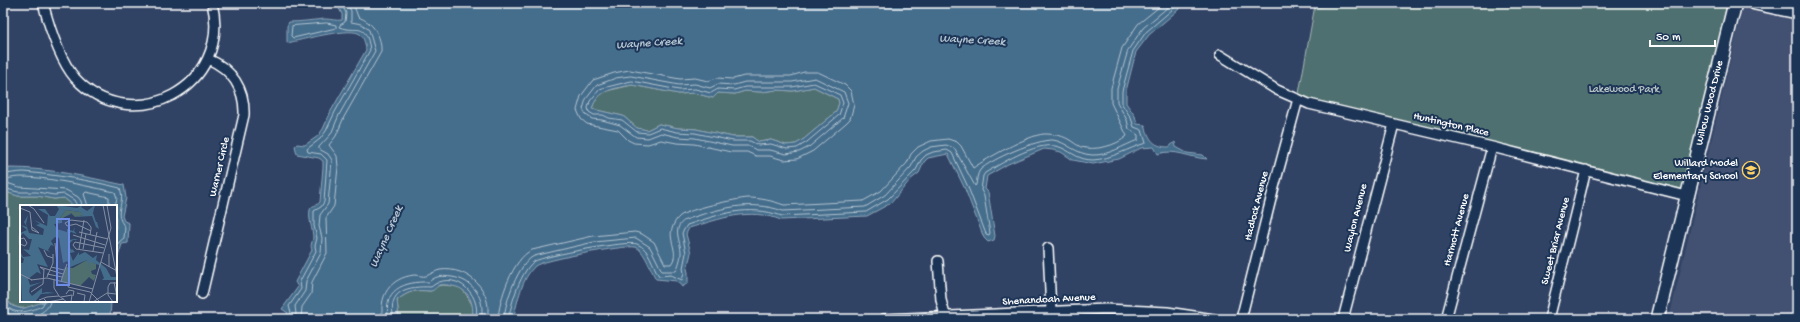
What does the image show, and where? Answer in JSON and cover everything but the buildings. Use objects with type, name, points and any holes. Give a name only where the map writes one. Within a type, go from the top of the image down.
[{"type":"street","points":[[43,3],[52,32],[72,73],[83,85],[97,95],[109,100],[134,104],[148,103],[163,99],[188,86],[199,74],[208,59],[214,36],[215,22],[212,3]]},
{"type":"street","name":"Willow Wood Drive","points":[[1657,319],[1735,3]]},
{"type":"street","points":[[1755,3],[1797,12]]},
{"type":"street","name":"Huntington Place","points":[[1220,55],[1272,86],[1309,104],[1492,147],[1687,196]]},
{"type":"street","name":"Warner Circle","points":[[202,294],[244,115],[242,95],[232,75],[220,65],[208,59]]},
{"type":"street","name":"Hadlock Avenue","points":[[1242,319],[1273,191],[1298,99]]},
{"type":"street","name":"Waylon Avenue","points":[[1343,319],[1394,124]]},
{"type":"street","name":"Harmott Avenue","points":[[1446,319],[1492,147]]},
{"type":"street","name":"Sweet Briar Avenue","points":[[1549,319],[1586,170]]},
{"type":"street","points":[[1048,248],[1051,312]]},
{"type":"street","points":[[938,262],[941,300],[946,318]]},
{"type":"street","name":"Shenandoah Avenue","points":[[884,319],[946,318],[1051,312],[1130,310],[1184,314],[1214,319]]},
{"type":"shaded area","name":"Willard Model Elementary School","points":[[1743,7],[1797,20],[1797,319],[1669,319]]},
{"type":"green space","name":"Lakewood Park","points":[[1340,3],[1735,3],[1687,196],[1298,99],[1315,5],[1319,7]]},
{"type":"green space","points":[[632,85],[679,94],[694,93],[713,98],[718,93],[735,94],[745,91],[793,91],[814,87],[838,99],[839,103],[836,112],[804,139],[796,144],[786,145],[771,140],[759,142],[752,137],[733,137],[696,129],[678,128],[659,124],[647,130],[637,128],[623,116],[592,109],[594,103],[602,92]]},
{"type":"green space","points":[[3,191],[18,196],[37,196],[54,199],[64,198],[73,205],[20,205],[20,302],[43,302],[27,307],[17,308],[3,295]]},
{"type":"green space","points":[[443,285],[457,287],[465,292],[473,308],[472,319],[399,319],[397,300],[410,292],[431,291],[437,286]]},
{"type":"water","name":"Wayne Creek","points":[[336,3],[1186,3],[1149,35],[1136,52],[1126,91],[1126,103],[1135,116],[1137,124],[1145,125],[1150,138],[1155,144],[1169,147],[1175,142],[1176,147],[1187,153],[1203,155],[1207,159],[1170,152],[1158,154],[1154,147],[1141,148],[1119,159],[1093,164],[1073,160],[1061,152],[1044,149],[1008,164],[987,176],[985,189],[988,192],[995,236],[994,240],[988,242],[984,238],[965,189],[948,154],[928,158],[924,162],[919,173],[910,180],[891,203],[867,216],[781,220],[769,216],[746,214],[723,218],[689,228],[686,234],[691,253],[687,269],[688,283],[682,287],[677,281],[656,279],[641,252],[635,247],[628,247],[552,260],[535,266],[526,277],[523,284],[513,319],[472,319],[473,308],[467,293],[458,287],[439,285],[431,291],[410,292],[397,300],[399,319],[282,319],[288,313],[282,309],[298,287],[295,282],[312,250],[311,245],[313,238],[310,210],[320,202],[323,167],[323,161],[319,158],[297,154],[295,146],[297,144],[305,145],[318,136],[366,50],[362,36],[358,33],[352,32],[323,35],[287,43],[287,26],[289,22],[325,19],[342,20],[342,14]],"holes":[[[632,85],[679,94],[694,93],[713,98],[718,93],[735,94],[745,91],[793,91],[814,87],[838,99],[839,103],[836,112],[804,139],[796,144],[786,145],[771,140],[759,142],[752,137],[733,137],[696,129],[678,128],[659,124],[647,130],[637,128],[623,116],[592,109],[594,103],[602,94],[613,89]]]},
{"type":"water","points":[[10,168],[25,168],[53,171],[124,185],[126,198],[122,216],[124,221],[129,223],[128,243],[122,244],[117,260],[117,205],[73,205],[64,198],[54,199],[37,196],[18,196],[3,191],[3,170]]},
{"type":"water","points":[[3,295],[12,306],[22,309],[43,302],[111,302],[110,319],[3,319]]},
{"type":"place","name":"Willard Model Elementary School","points":[[1751,170]]}]
